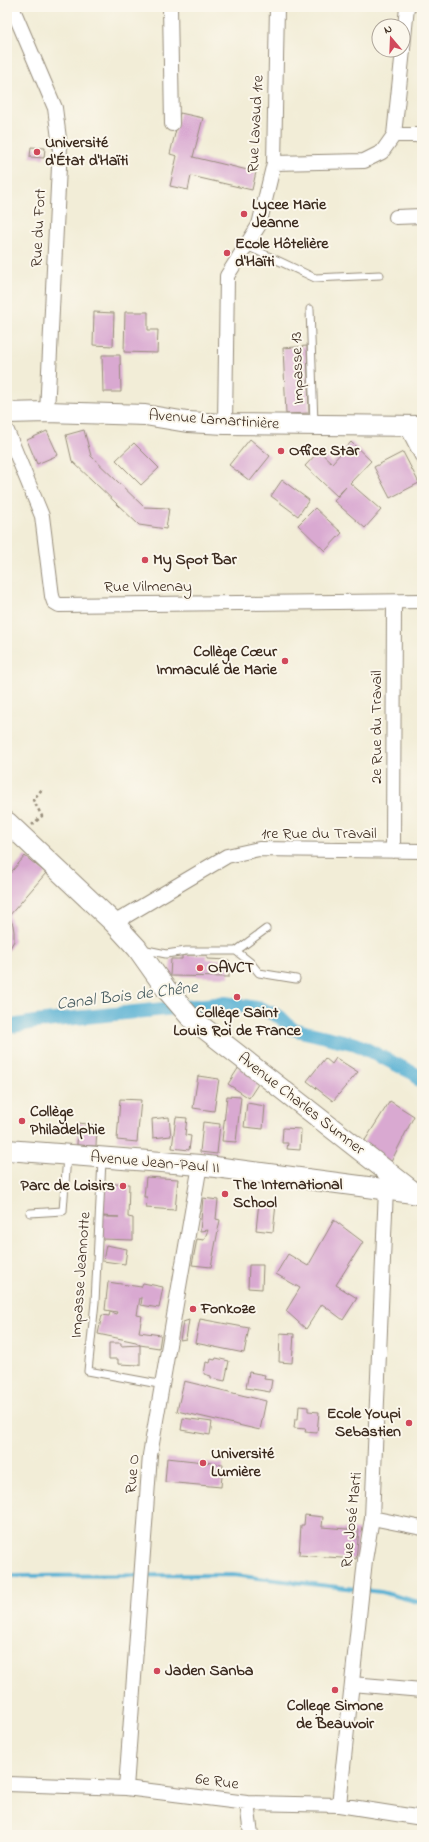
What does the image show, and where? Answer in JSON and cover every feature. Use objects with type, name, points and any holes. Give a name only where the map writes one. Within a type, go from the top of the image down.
[{"type":"street","name":"Rue du Fort","points":[[12,7],[55,108],[60,146],[47,412]]},
{"type":"street","points":[[170,7],[172,52],[172,124]]},
{"type":"street","name":"Rue Lavaud 1re","points":[[225,424],[227,276],[259,225],[274,163],[277,7]]},
{"type":"street","points":[[406,18],[407,7]]},
{"type":"street","points":[[274,163],[364,161],[382,152],[394,135],[402,58]]},
{"type":"street","points":[[394,135],[422,135]]},
{"type":"street","points":[[396,217],[422,216]]},
{"type":"street","name":"Avenue Lamartinière","points":[[7,413],[47,412],[145,416],[187,422],[225,424],[415,426]]},
{"type":"street","points":[[415,426],[422,456]]},
{"type":"street","name":"Rue Vilmenay","points":[[7,430],[42,516],[52,596],[54,602],[60,605],[422,601]]},
{"type":"street","name":"2e Rue du Travail","points":[[393,851],[394,602]]},
{"type":"street","name":"Avenue Charles Sumner","points":[[14,828],[114,923],[138,948],[166,989],[191,1018],[386,1180],[419,1194]]},
{"type":"street","name":"1re Rue du Travail","points":[[114,923],[227,856],[259,849],[422,851]]},
{"type":"street","name":"Avenue Jean-Paul II","points":[[7,1150],[386,1180]]},
{"type":"street","name":"Rue O","points":[[126,1788],[150,1455],[164,1384],[200,1166]]},
{"type":"street","name":"Rue José Marti","points":[[339,1805],[360,1603],[372,1518],[386,1180]]},
{"type":"street","points":[[372,1518],[422,1528]]},
{"type":"street","points":[[352,1684],[422,1690]]},
{"type":"street","name":"6e Rue","points":[[7,1784],[126,1788],[247,1803],[339,1805],[422,1818]]},
{"type":"street","points":[[247,1803],[251,1835]]},
{"type":"lane","points":[[417,7],[422,7]]},
{"type":"lane","points":[[247,246],[315,278],[380,274]]},
{"type":"lane","name":"Impasse 13","points":[[310,309],[314,426]]},
{"type":"lane","points":[[138,948],[166,954],[186,951],[236,951],[266,929]]},
{"type":"lane","points":[[236,951],[250,962],[259,973],[296,979]]},
{"type":"lane","points":[[30,1213],[63,1211],[67,1155]]},
{"type":"lane","name":"Impasse Jeannotte","points":[[102,1157],[95,1302],[88,1371],[164,1384]]},
{"type":"path","points":[[14,828],[42,816],[33,800],[43,788]]},
{"type":"building","points":[[180,113],[203,118],[193,157],[256,172],[252,190],[191,176],[188,190],[170,186],[177,156],[170,154]]},
{"type":"building","name":"Université d'État d'Haïti","points":[[31,147],[45,148],[44,158],[30,157]]},
{"type":"building","points":[[94,312],[114,313],[113,346],[93,345]]},
{"type":"building","points":[[125,312],[148,312],[148,330],[158,330],[157,353],[124,352]]},
{"type":"building","points":[[307,346],[309,413],[286,414],[283,348]]},
{"type":"building","points":[[102,355],[120,355],[121,392],[103,392]]},
{"type":"building","points":[[84,430],[91,456],[144,507],[169,508],[166,529],[139,525],[72,461],[66,435]]},
{"type":"building","points":[[47,431],[58,455],[37,464],[27,440]]},
{"type":"building","points":[[250,439],[270,456],[250,481],[229,465]]},
{"type":"building","points":[[351,442],[371,461],[350,483],[381,510],[365,528],[334,501],[346,487],[337,496],[305,466],[319,451],[332,463]]},
{"type":"building","points":[[134,443],[159,468],[141,485],[116,460]]},
{"type":"building","points":[[403,452],[419,483],[390,498],[374,467]]},
{"type":"building","points":[[282,480],[309,500],[298,516],[271,496]]},
{"type":"building","points":[[315,508],[342,533],[325,551],[298,525]]},
{"type":"building","points":[[25,856],[46,873],[9,916],[13,925],[14,941],[7,953],[7,877]]},
{"type":"building","name":"OAVCT","points":[[182,955],[207,955],[207,959],[229,960],[229,977],[170,976],[171,959],[182,959]]},
{"type":"building","points":[[325,1058],[332,1064],[336,1058],[358,1072],[333,1101],[307,1081]]},
{"type":"building","points":[[239,1067],[260,1081],[249,1098],[228,1084]]},
{"type":"building","points":[[198,1076],[219,1079],[214,1111],[193,1108]]},
{"type":"building","points":[[227,1096],[241,1097],[236,1142],[222,1141]]},
{"type":"building","points":[[120,1099],[141,1100],[137,1142],[117,1140]]},
{"type":"building","points":[[390,1101],[414,1116],[388,1168],[362,1145]]},
{"type":"building","points":[[247,1103],[265,1106],[263,1129],[244,1127]]},
{"type":"building","points":[[169,1117],[171,1136],[153,1138],[152,1119]]},
{"type":"building","points":[[176,1117],[187,1118],[185,1135],[191,1136],[189,1150],[172,1148]]},
{"type":"building","points":[[203,1122],[220,1124],[217,1154],[200,1152]]},
{"type":"building","points":[[78,1123],[97,1125],[96,1146],[77,1145]]},
{"type":"building","points":[[283,1128],[301,1129],[300,1150],[287,1149],[288,1143],[282,1143]]},
{"type":"building","points":[[146,1177],[178,1179],[175,1210],[146,1208],[147,1197],[144,1197]]},
{"type":"building","points":[[103,1184],[129,1184],[128,1217],[133,1218],[133,1240],[101,1239],[102,1217],[119,1217],[102,1216]]},
{"type":"building","points":[[203,1198],[218,1200],[216,1219],[220,1220],[211,1267],[192,1265],[197,1239],[204,1240],[208,1230],[200,1231]]},
{"type":"building","points":[[259,1202],[276,1204],[273,1232],[256,1230]]},
{"type":"building","points":[[334,1220],[363,1242],[336,1285],[357,1298],[343,1320],[322,1304],[306,1329],[286,1311],[300,1288],[276,1274],[288,1254],[308,1266]]},
{"type":"building","points":[[106,1245],[127,1249],[125,1264],[103,1261]]},
{"type":"building","points":[[249,1265],[263,1265],[262,1289],[248,1288]]},
{"type":"building","points":[[108,1282],[141,1287],[143,1283],[163,1287],[159,1308],[141,1305],[142,1298],[140,1298],[137,1315],[142,1316],[139,1332],[161,1335],[159,1348],[140,1345],[136,1342],[98,1334],[102,1315],[109,1316],[110,1312],[116,1314],[117,1312],[105,1310]]},
{"type":"building","points":[[200,1319],[249,1328],[244,1353],[195,1343]]},
{"type":"building","points":[[189,1320],[186,1339],[180,1340],[183,1322]]},
{"type":"building","points":[[280,1333],[294,1334],[292,1363],[279,1362]]},
{"type":"building","points":[[109,1343],[121,1343],[121,1346],[140,1345],[140,1365],[118,1364],[118,1359],[109,1359]]},
{"type":"building","points":[[216,1358],[229,1361],[225,1381],[211,1378],[211,1376],[204,1374],[206,1362],[210,1363],[211,1359],[215,1360]]},
{"type":"building","points":[[249,1372],[265,1375],[264,1379],[272,1380],[270,1392],[246,1388]]},
{"type":"building","points":[[184,1381],[266,1401],[260,1430],[177,1411]]},
{"type":"building","points":[[299,1406],[308,1407],[308,1411],[319,1412],[317,1433],[305,1432],[306,1429],[294,1428],[295,1419],[298,1419]]},
{"type":"building","points":[[183,1418],[212,1422],[210,1435],[181,1430]]},
{"type":"building","points":[[167,1458],[223,1464],[221,1487],[165,1482]]},
{"type":"building","points":[[305,1515],[323,1517],[322,1527],[359,1530],[356,1559],[299,1555],[301,1525],[304,1525]]},
{"type":"waterway","name":"Canal Bois de Chêne","points":[[7,1027],[35,1022],[225,1003],[262,1009],[280,1017],[292,1029],[356,1044],[415,1074],[422,1083]]},
{"type":"waterway","points":[[14,1576],[233,1575],[381,1592],[422,1603]]},
{"type":"place","name":"Université d'État d'Haïti","points":[[37,152]]},
{"type":"place","name":"Lycee Marie Jeanne","points":[[244,214]]},
{"type":"place","name":"Ecole Hôtelière d'Haïti","points":[[227,253]]},
{"type":"place","name":"Office Star","points":[[281,451]]},
{"type":"place","name":"My Spot Bar","points":[[145,560]]},
{"type":"place","name":"Collège Cœur Immaculé de Marie","points":[[285,661]]},
{"type":"place","name":"OAVCT","points":[[200,968]]},
{"type":"place","name":"Collège Saint Louis Roi de France","points":[[237,997]]},
{"type":"place","name":"Collège Philadelphie","points":[[22,1121]]},
{"type":"place","name":"Parc de Loisirs","points":[[123,1186]]},
{"type":"place","name":"The International School","points":[[225,1194]]},
{"type":"place","name":"Fonkoze","points":[[193,1309]]},
{"type":"place","name":"Ecole Youpi Sebastien","points":[[409,1423]]},
{"type":"place","name":"Université Lumière","points":[[203,1463]]},
{"type":"place","name":"Jaden Sanba","points":[[157,1671]]},
{"type":"place","name":"College Simone de Beauvoir","points":[[335,1690]]}]
